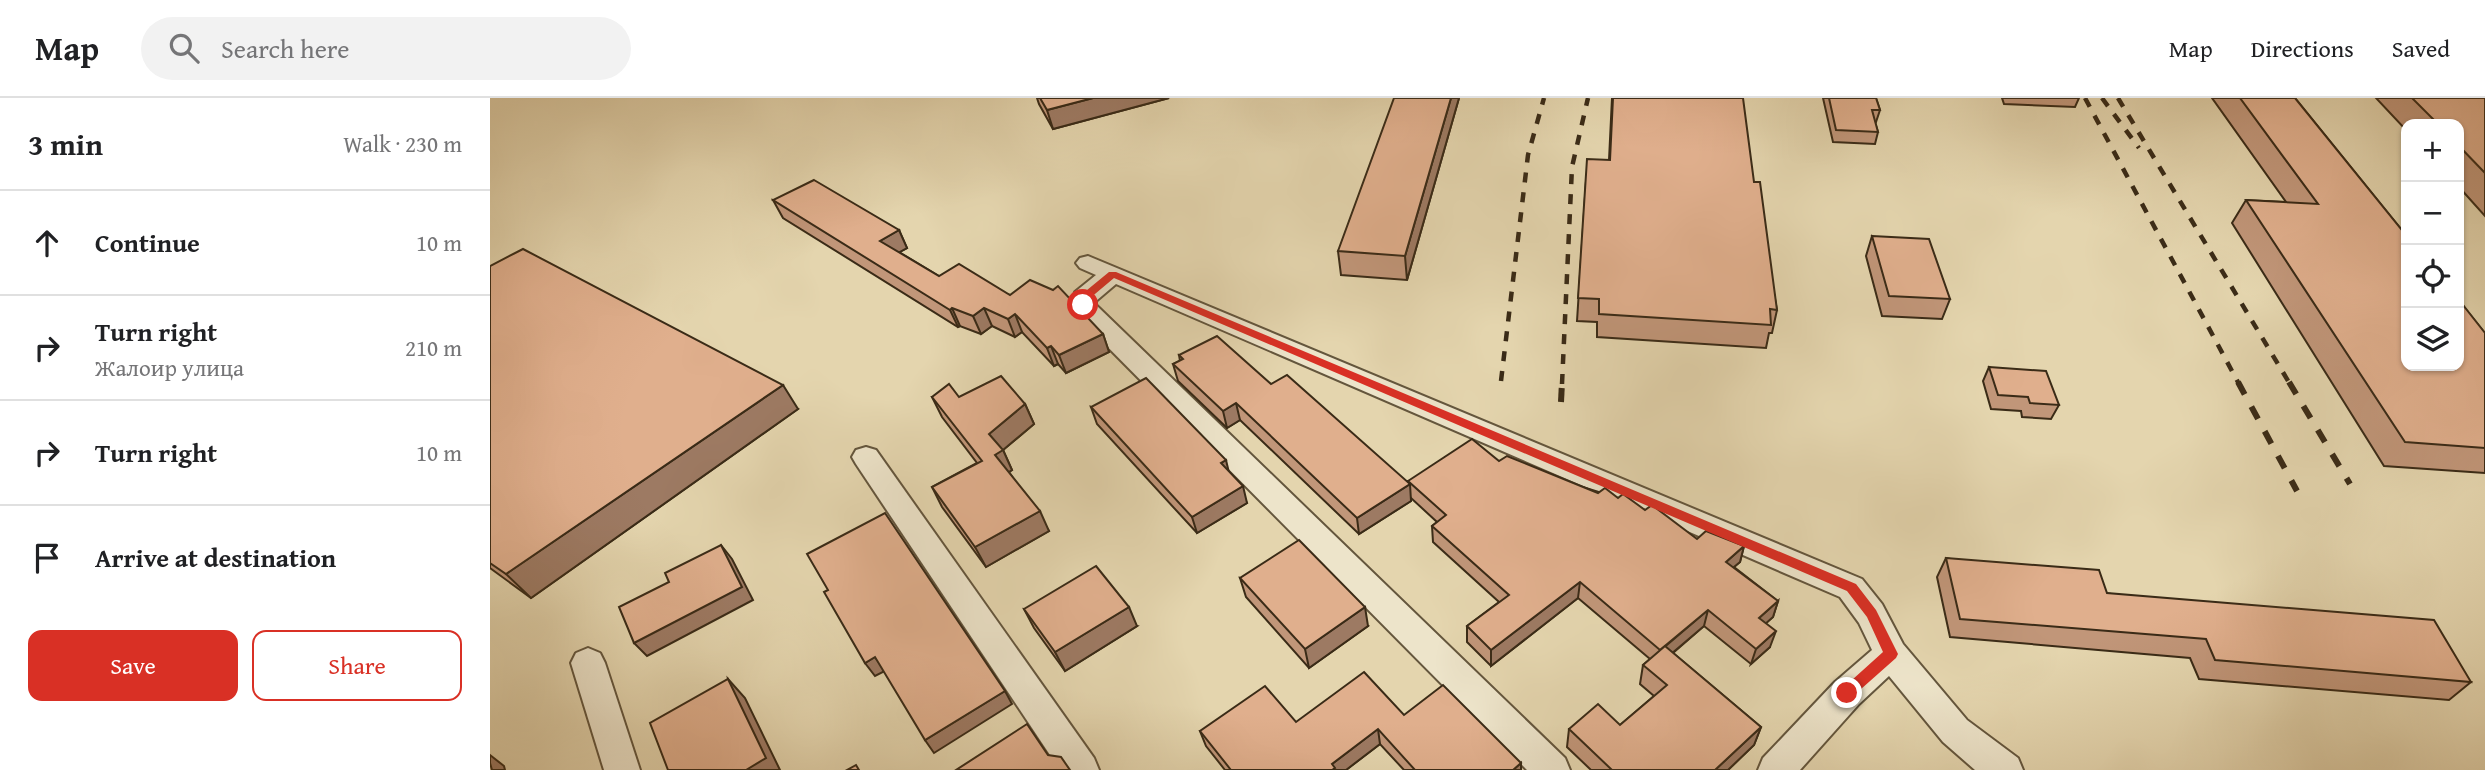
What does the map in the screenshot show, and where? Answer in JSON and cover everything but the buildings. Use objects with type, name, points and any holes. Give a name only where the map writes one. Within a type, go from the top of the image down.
[{"type":"street","points":[[1552,770],[1087,311],[1083,305],[1084,298],[1100,269],[1852,588],[1871,614],[1891,654],[1955,731],[2001,769]]},
{"type":"street","points":[[866,457],[1081,770]]},
{"type":"street","points":[[1776,770],[1847,693],[1891,654]]},
{"type":"street","points":[[588,663],[622,770]]},
{"type":"railway","points":[[1501,381],[1528,155],[1544,98]]},
{"type":"railway","points":[[1562,384],[1572,167],[1588,98]]},
{"type":"railway","points":[[2085,98],[2239,384]]},
{"type":"railway","points":[[2102,98],[2139,148]]},
{"type":"railway","points":[[2118,98],[2290,384]]},
{"type":"railway","points":[[1561,402],[1562,382]]},
{"type":"railway","points":[[2238,382],[2297,491]]},
{"type":"railway","points":[[2289,382],[2350,484]]},
{"type":"route","points":[[1083,305],[1084,298],[1090,291],[1113,274],[1852,588],[1863,600],[1891,654],[1847,693]]}]
